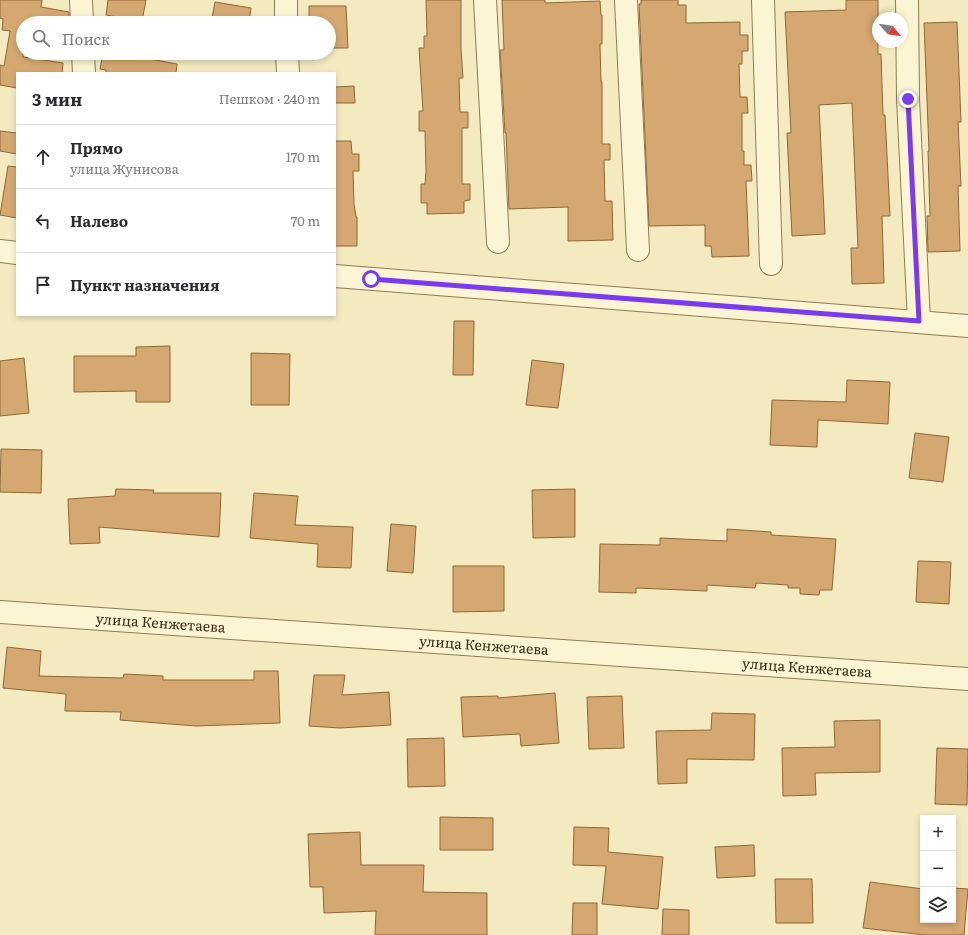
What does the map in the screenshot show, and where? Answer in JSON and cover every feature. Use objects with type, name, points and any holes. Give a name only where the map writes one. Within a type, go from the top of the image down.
[{"type":"street","points":[[81,0],[82,16]]},
{"type":"street","points":[[286,0],[286,16]]},
{"type":"street","points":[[485,0],[498,242]]},
{"type":"street","points":[[626,0],[638,250]]},
{"type":"street","points":[[763,0],[771,264]]},
{"type":"street","points":[[907,0],[908,99],[919,321]]},
{"type":"street","points":[[83,60],[84,72]]},
{"type":"street","points":[[287,60],[288,72]]},
{"type":"street","points":[[0,251],[16,253]]},
{"type":"street","points":[[336,276],[968,326]]},
{"type":"street","name":"улица Кенжетаева","points":[[0,612],[968,679]]},
{"type":"building","points":[[0,0],[42,0],[41,7],[69,12],[69,16],[16,16],[16,60],[43,60],[63,63],[62,72],[16,72],[16,88],[0,85],[0,65],[4,66],[10,31],[2,30],[3,19],[0,18]]},
{"type":"building","points":[[108,0],[146,0],[143,16],[106,15]]},
{"type":"building","points":[[426,0],[461,0],[461,49],[463,78],[459,78],[460,112],[468,112],[468,128],[462,128],[462,184],[470,184],[470,200],[464,201],[464,213],[427,214],[427,203],[421,203],[421,184],[425,184],[426,172],[425,131],[419,131],[419,111],[423,111],[419,48],[424,48],[424,36],[427,36]]},
{"type":"building","points":[[502,0],[545,0],[545,3],[600,1],[602,15],[602,44],[600,44],[602,82],[602,144],[610,144],[610,160],[604,160],[605,201],[612,201],[613,240],[568,241],[568,207],[509,209],[506,133],[500,50],[504,50]]},
{"type":"building","points":[[641,0],[678,0],[678,5],[686,5],[686,23],[740,22],[740,35],[748,35],[748,51],[742,51],[742,64],[739,64],[740,97],[747,97],[748,113],[742,113],[742,151],[744,151],[744,165],[751,165],[752,181],[746,181],[749,256],[712,257],[711,246],[705,246],[705,225],[649,226],[639,4],[641,4]]},
{"type":"building","points":[[846,0],[878,0],[878,12],[872,12],[872,48],[878,48],[878,54],[881,54],[883,115],[885,115],[890,216],[882,216],[884,283],[852,284],[851,248],[858,248],[852,103],[819,105],[825,234],[792,236],[787,133],[791,133],[785,12],[846,10]]},
{"type":"building","points":[[215,2],[251,8],[250,16],[212,16]]},
{"type":"building","points":[[309,6],[346,6],[348,48],[336,48],[336,16],[309,16]]},
{"type":"building","points":[[957,22],[961,122],[958,122],[961,186],[958,186],[960,251],[928,252],[927,216],[930,216],[929,151],[924,23]]},
{"type":"building","points":[[102,60],[155,60],[177,64],[176,72],[106,72],[106,70],[100,69]]},
{"type":"building","points":[[354,86],[355,103],[336,103],[336,87]]},
{"type":"building","points":[[0,131],[16,133],[16,154],[0,151]]},
{"type":"building","points":[[336,141],[351,141],[352,154],[359,154],[359,171],[353,171],[354,204],[357,217],[357,246],[336,246]]},
{"type":"building","points":[[8,166],[16,167],[16,218],[0,215]]},
{"type":"building","points":[[454,321],[474,321],[473,375],[453,375]]},
{"type":"building","points":[[170,346],[170,402],[136,402],[136,391],[74,392],[74,356],[136,356],[136,347]]},
{"type":"building","points":[[251,353],[290,354],[289,405],[251,405]]},
{"type":"building","points":[[24,358],[29,413],[0,416],[0,361]]},
{"type":"building","points":[[532,360],[564,364],[558,408],[526,405]]},
{"type":"building","points":[[847,380],[890,382],[888,424],[818,420],[817,447],[770,445],[772,400],[846,402]]},
{"type":"building","points":[[915,433],[949,437],[943,482],[909,478]]},
{"type":"building","points":[[1,449],[42,450],[41,493],[0,492]]},
{"type":"building","points":[[116,489],[154,490],[153,493],[221,493],[219,537],[99,527],[100,543],[70,544],[68,499],[115,496]]},
{"type":"building","points":[[575,489],[575,537],[533,538],[532,490]]},
{"type":"building","points":[[254,493],[298,496],[295,525],[353,527],[351,568],[317,567],[318,544],[250,538]]},
{"type":"building","points":[[391,524],[416,526],[413,573],[387,571]]},
{"type":"building","points":[[727,529],[771,532],[771,535],[836,539],[832,590],[820,590],[819,595],[800,594],[800,588],[788,588],[788,585],[756,583],[755,588],[707,585],[707,591],[636,588],[636,593],[599,592],[600,544],[660,545],[660,538],[727,541]]},
{"type":"building","points":[[918,561],[951,562],[949,604],[916,602]]},
{"type":"building","points":[[453,566],[504,566],[504,611],[453,612]]},
{"type":"building","points":[[7,647],[41,651],[39,676],[123,678],[124,674],[163,676],[163,680],[254,680],[254,671],[278,671],[280,723],[196,726],[120,720],[121,712],[65,711],[66,694],[3,688]]},
{"type":"building","points":[[314,675],[345,675],[342,695],[389,692],[391,725],[340,728],[309,726]]},
{"type":"building","points":[[555,693],[559,743],[521,746],[520,734],[463,737],[461,697],[498,696],[498,698]]},
{"type":"building","points":[[622,696],[624,748],[589,749],[587,697]]},
{"type":"building","points":[[712,713],[755,714],[754,760],[687,759],[687,783],[658,784],[656,731],[711,730]]},
{"type":"building","points":[[880,720],[880,772],[815,773],[816,795],[783,796],[782,748],[835,747],[834,721]]},
{"type":"building","points":[[444,738],[445,786],[408,787],[407,739]]},
{"type":"building","points":[[937,748],[968,749],[967,805],[935,804]]},
{"type":"building","points":[[440,817],[493,818],[493,850],[440,850]]},
{"type":"building","points":[[574,827],[609,828],[608,852],[663,857],[658,909],[602,904],[606,866],[573,865]]},
{"type":"building","points":[[360,832],[361,865],[424,865],[423,892],[487,893],[487,935],[375,935],[376,911],[324,913],[323,887],[310,887],[308,834]]},
{"type":"building","points":[[754,845],[755,876],[717,878],[715,847]]},
{"type":"building","points":[[775,879],[812,879],[813,923],[776,923]]},
{"type":"building","points":[[870,882],[920,889],[920,923],[956,923],[956,888],[968,889],[964,935],[925,935],[863,928]]},
{"type":"building","points":[[573,903],[597,903],[597,935],[572,935]]},
{"type":"building","points":[[663,909],[689,910],[689,935],[662,935]]},
{"type":"route","points":[[371,279],[642,301],[919,321],[908,99]]}]
